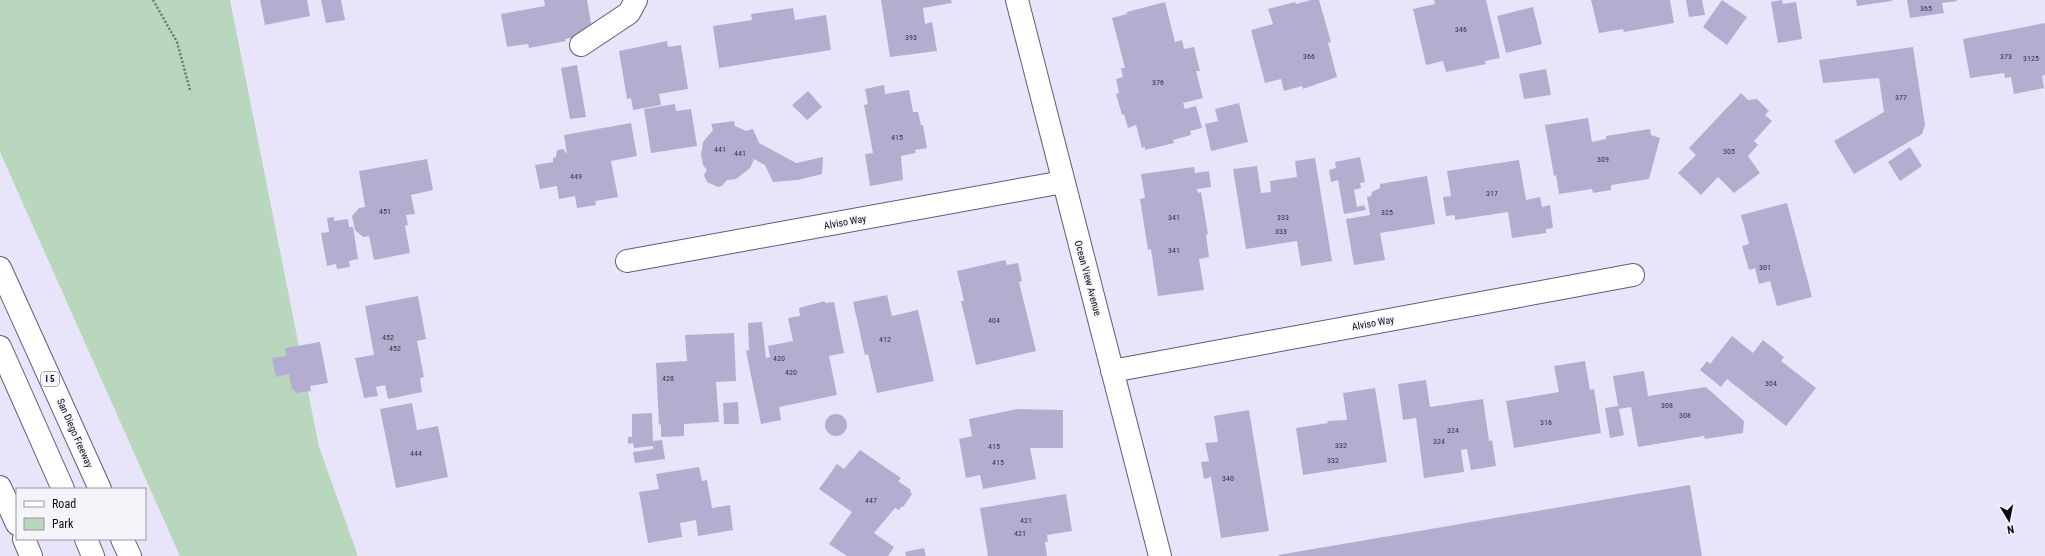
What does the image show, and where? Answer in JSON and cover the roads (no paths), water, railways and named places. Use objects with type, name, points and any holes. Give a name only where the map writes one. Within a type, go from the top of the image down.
[{"type":"main road","points":[[581,45],[629,13],[636,0]]},
{"type":"main road","name":"Ocean View Avenue","points":[[1018,0],[1063,182],[1160,556]]},
{"type":"main road","name":"Alviso Way","points":[[627,261],[1063,182]]},
{"type":"main road","name":"San Diego Freeway","points":[[0,268],[100,488]]},
{"type":"main road","name":"Alviso Way","points":[[1112,371],[1634,275]]},
{"type":"main road","points":[[0,347],[63,488]]},
{"type":"main road","points":[[0,486],[16,522]]},
{"type":"main road","points":[[24,540],[31,556]]},
{"type":"main road","points":[[86,540],[93,556]]},
{"type":"main road","points":[[122,540],[130,556]]}]
